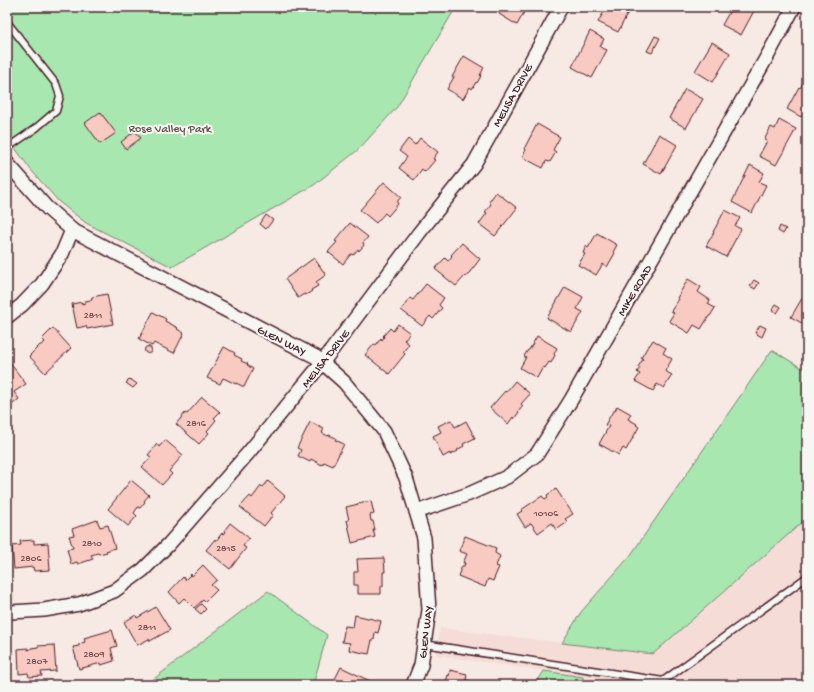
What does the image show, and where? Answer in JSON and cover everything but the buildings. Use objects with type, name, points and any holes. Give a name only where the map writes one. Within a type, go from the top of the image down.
[{"type":"street","name":"MELISA DRIVE","points":[[7,611],[44,610],[79,604],[114,591],[144,570],[169,544],[322,363],[415,239],[474,164],[561,7]]},
{"type":"street","name":"MIKE ROAD","points":[[416,512],[469,494],[508,477],[537,454],[571,400],[794,7]]},
{"type":"street","name":"GLEN WAY","points":[[7,163],[47,208],[72,230],[316,357],[344,382],[384,431],[406,478],[424,538],[429,610],[421,665],[413,685]]},
{"type":"street","points":[[7,317],[22,305],[42,284],[62,254],[72,230]]},
{"type":"lane","points":[[7,22],[56,84],[60,96],[56,111],[36,128],[7,148]]},
{"type":"lane","points":[[424,644],[663,681],[807,577]]},
{"type":"shaded area","points":[[807,518],[807,685],[584,685],[583,677],[436,655],[440,628],[653,654]]},
{"type":"green space","name":"Rose Valley Park","points":[[7,7],[456,7],[397,107],[359,149],[314,185],[172,267],[86,223],[59,202],[31,170],[7,137]]},
{"type":"green space","points":[[772,350],[807,371],[807,518],[653,654],[562,643],[581,612],[630,556]]},
{"type":"green space","points":[[268,591],[327,635],[313,685],[146,685]]},
{"type":"green space","points":[[544,671],[583,677],[584,685],[535,685]]}]
